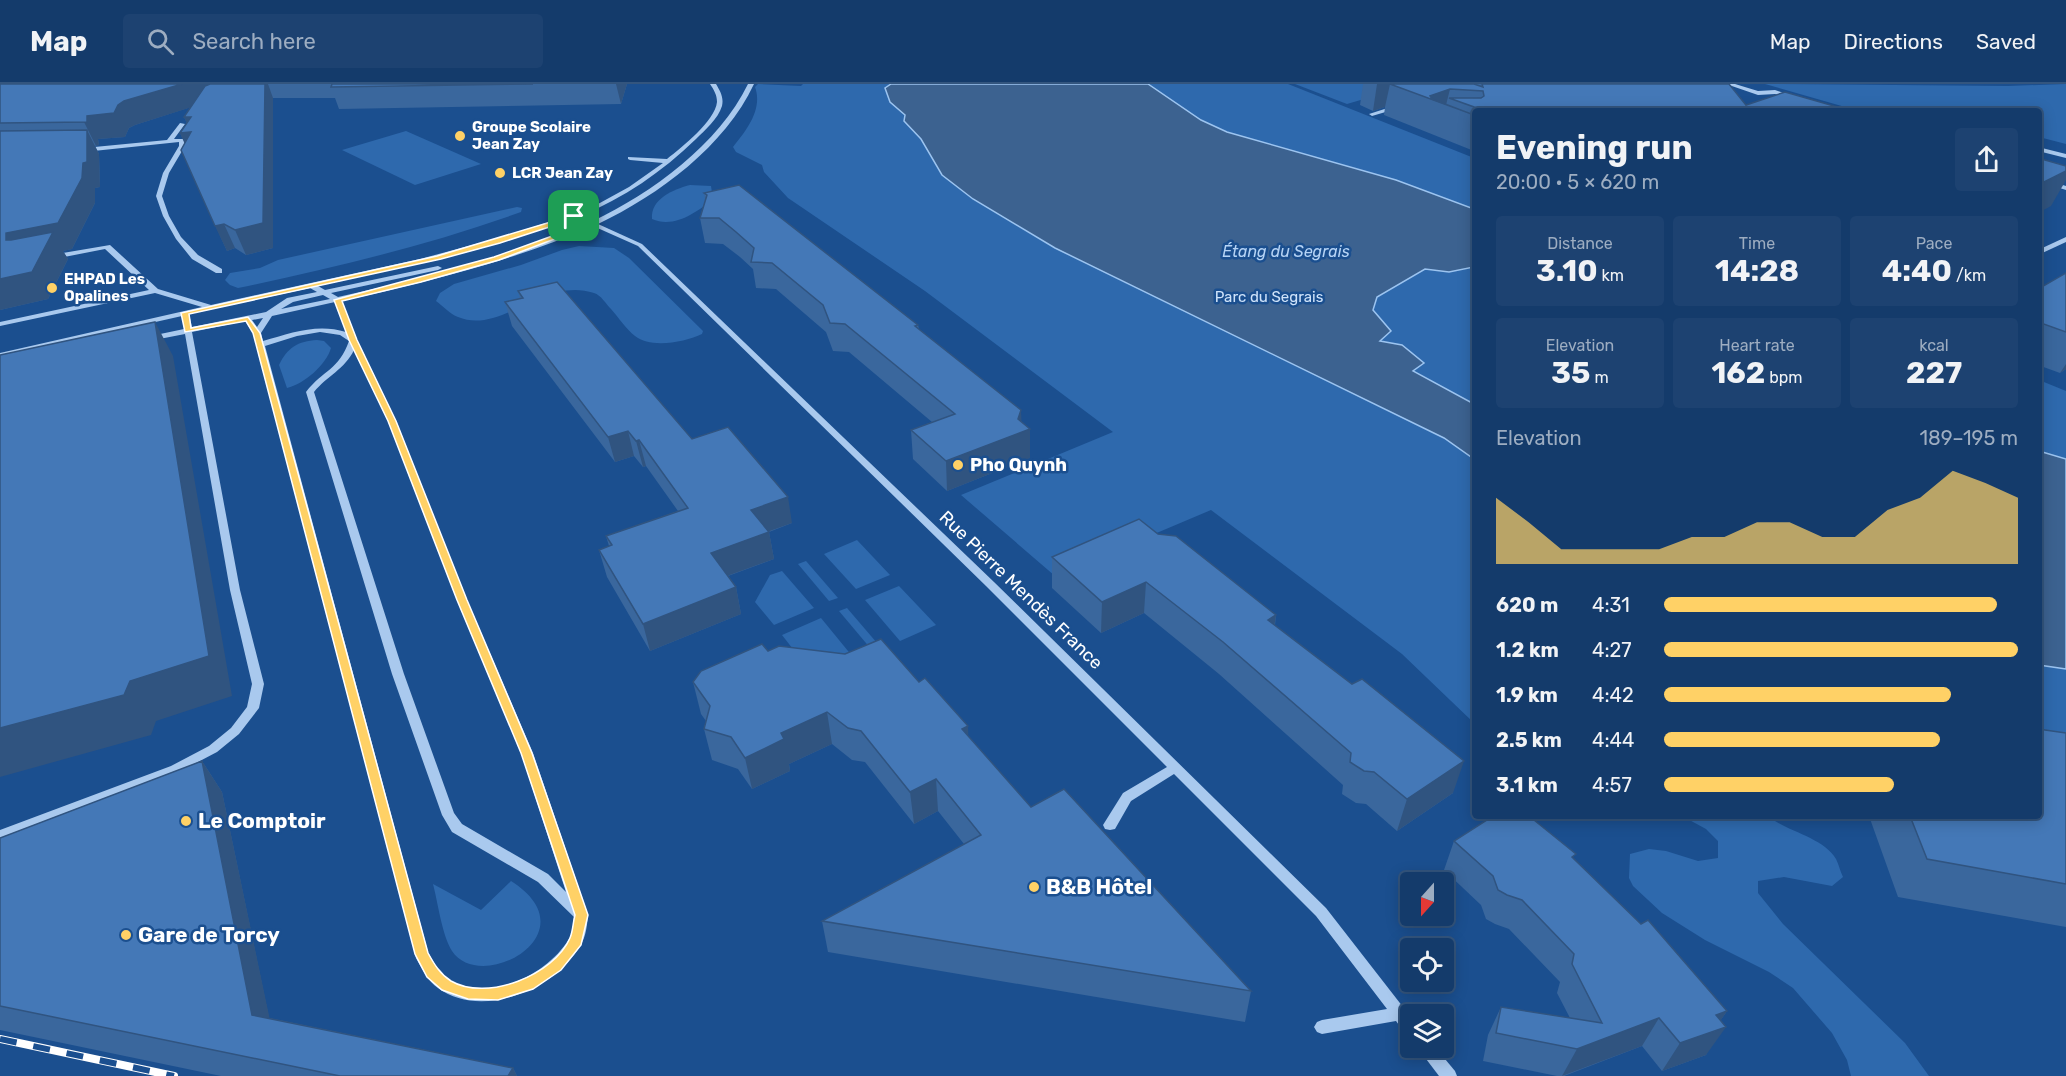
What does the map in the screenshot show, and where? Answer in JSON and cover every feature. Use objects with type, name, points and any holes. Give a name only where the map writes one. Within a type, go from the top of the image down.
[{"type":"street","points":[[0,354],[453,254],[574,216],[640,183],[697,135],[719,108],[721,100],[719,91],[713,84]]},
{"type":"street","points":[[136,342],[419,281],[496,259],[594,223],[651,191],[687,161],[730,121],[751,84]]},
{"type":"street","points":[[1729,84],[1758,93],[1788,95],[1798,102],[1792,105]]},
{"type":"street","points":[[1758,93],[1754,96],[1761,101]]},
{"type":"street","points":[[1372,114],[1406,104]]},
{"type":"street","points":[[170,140],[182,124]]},
{"type":"street","points":[[75,150],[96,150],[182,140],[182,146],[166,173],[159,196],[166,216],[178,238],[195,257],[219,271]]},
{"type":"street","points":[[2042,150],[2066,156]]},
{"type":"street","points":[[630,158],[667,161]]},
{"type":"street","points":[[2042,174],[2066,181]]},
{"type":"street","points":[[2042,180],[2066,188]]},
{"type":"street","points":[[258,339],[269,314],[290,300],[483,257],[550,234],[574,216]]},
{"type":"street","name":"Rue Pierre Mendès France","points":[[574,216],[640,245],[1321,912],[1399,1014]]},
{"type":"street","points":[[2042,251],[2066,239]]},
{"type":"street","points":[[49,258],[107,247],[155,291]]},
{"type":"street","points":[[248,319],[258,339],[422,954],[432,973],[446,986],[468,993],[498,994],[528,984],[556,965],[576,941],[581,915],[527,753],[462,600],[392,421],[353,340],[338,300],[312,286]]},
{"type":"street","points":[[0,324],[155,291],[186,298],[211,308]]},
{"type":"street","points":[[0,835],[176,769],[213,749],[235,731],[253,708],[258,684],[235,590],[185,313]]},
{"type":"street","points":[[258,339],[325,329],[346,334],[353,340]]},
{"type":"street","points":[[353,340],[348,357],[342,365],[310,392],[398,674],[448,815],[457,828],[543,878],[581,915]]},
{"type":"street","points":[[1110,825],[1128,797],[1175,768]]},
{"type":"street","points":[[1322,1027],[1399,1014]]},
{"type":"street","points":[[1434,1058],[1449,1076]]},
{"type":"green space","name":"Parc du Segrais","points":[[758,84],[801,86],[803,84],[1288,84],[1472,157],[1472,721],[1402,654],[1211,510],[1055,576],[961,495],[1113,432],[925,291],[788,198],[764,172],[762,165],[736,152],[733,147],[748,126],[755,111],[757,95],[755,87]]},
{"type":"green space","points":[[1295,84],[1415,84],[1347,104]]},
{"type":"green space","points":[[1765,84],[2008,86],[2066,84],[2066,144],[2042,138],[2042,108],[1849,108]]},
{"type":"green space","points":[[406,131],[481,164],[415,185],[342,150]]},
{"type":"green space","points":[[690,185],[711,186],[713,199],[685,218],[669,222],[652,219],[655,206],[664,196]]},
{"type":"green space","points":[[517,207],[522,208],[521,212],[416,245],[345,264],[238,288],[225,280],[230,273],[260,268],[278,260]]},
{"type":"green space","points":[[579,246],[614,248],[629,258],[703,331],[702,334],[687,340],[668,343],[642,340],[629,330],[599,296],[576,290],[558,292],[507,313],[474,320],[455,316],[436,301],[440,293],[454,284]]},
{"type":"green space","points":[[324,341],[331,348],[324,361],[307,378],[287,388],[279,365],[282,359],[294,347],[304,342]]},
{"type":"green space","points":[[2042,381],[2066,391],[2066,753],[2042,749]]},
{"type":"green space","points":[[857,540],[890,575],[856,589],[824,554]]},
{"type":"green space","points":[[806,561],[838,598],[829,601],[798,564]]},
{"type":"green space","points":[[782,571],[814,608],[774,625],[755,602],[770,575]]},
{"type":"green space","points":[[899,586],[936,625],[900,641],[865,600]]},
{"type":"green space","points":[[847,608],[895,664],[887,668],[839,611]]},
{"type":"green space","points":[[821,618],[857,662],[803,662],[782,635]]},
{"type":"green space","points":[[1688,819],[1772,819],[1814,840],[1830,851],[1843,877],[1832,886],[1784,877],[1758,881],[1758,893],[1783,924],[1905,1043],[1929,1076],[1851,1076],[1847,1060],[1832,1033],[1793,988],[1769,972],[1705,940],[1662,913],[1633,886],[1629,878],[1630,854],[1649,849],[1666,851],[1698,861],[1718,858],[1718,841],[1706,829]]},
{"type":"green space","points":[[511,881],[533,901],[540,920],[536,938],[523,952],[505,962],[485,966],[466,963],[452,951],[449,944],[433,884],[481,910]]},
{"type":"water","name":"Étang du Segrais","points":[[891,84],[1148,84],[1201,120],[1227,132],[1396,180],[1472,208],[1472,267],[1449,272],[1425,269],[1377,297],[1373,310],[1391,331],[1380,341],[1402,345],[1424,363],[1413,371],[1472,403],[1472,458],[1444,438],[1055,248],[973,199],[942,175],[921,139],[904,121],[905,115],[890,102],[885,88]]},
{"type":"water","points":[[2042,452],[2066,459],[2066,669],[2042,665]]},
{"type":"building","points":[[0,84],[182,84],[124,101],[118,105],[114,113],[87,116],[87,122],[0,123]]},
{"type":"building","points":[[210,84],[265,84],[263,223],[235,230],[224,224],[215,226],[181,150],[191,132],[180,133],[191,117],[184,117],[205,86]]},
{"type":"building","points":[[332,84],[533,84],[331,87]]},
{"type":"building","points":[[1390,84],[1474,84],[1483,87],[1482,84],[1729,84],[1746,105],[1785,92],[1834,106],[1829,108],[1475,108],[1449,98],[1481,98],[1484,96],[1483,91],[1450,89],[1430,96],[1432,99],[1464,111]]},
{"type":"building","points":[[87,130],[87,162],[83,163],[82,178],[58,223],[6,233],[6,240],[11,240],[53,232],[32,272],[0,279],[0,131]]},
{"type":"building","points":[[2042,159],[2066,166],[2066,171],[2042,183]]},
{"type":"building","points":[[739,185],[918,325],[915,326],[1021,410],[1018,419],[1030,429],[946,461],[911,430],[955,414],[845,324],[830,323],[823,305],[772,263],[751,262],[754,248],[719,218],[700,218],[707,195],[704,193]]},
{"type":"building","points":[[2066,273],[2066,332],[2042,323],[2042,287]]},
{"type":"building","points":[[557,282],[692,439],[728,427],[788,497],[751,510],[769,532],[711,553],[736,587],[643,624],[599,550],[612,545],[606,536],[688,508],[639,440],[636,441],[628,431],[608,437],[505,302],[523,298],[518,291]]},
{"type":"building","points":[[155,322],[209,656],[130,681],[124,695],[0,728],[0,355]]},
{"type":"building","points":[[1139,519],[1158,534],[1176,536],[1276,615],[1268,620],[1352,684],[1362,679],[1464,761],[1407,799],[1374,772],[1364,771],[1350,762],[1351,753],[1223,642],[1146,582],[1102,602],[1052,557]]},
{"type":"building","points":[[881,639],[919,682],[925,678],[968,726],[962,729],[1031,807],[1064,789],[1251,991],[822,921],[981,835],[936,779],[910,792],[861,731],[848,728],[827,712],[781,733],[784,739],[745,758],[731,737],[704,729],[710,706],[693,682],[701,671],[762,644],[768,651],[779,646],[845,654]]},
{"type":"building","points":[[2042,730],[2066,733],[2066,884],[1927,859],[1911,819],[2042,819]]},
{"type":"building","name":"Gare de Torcy","points":[[202,761],[252,1015],[513,1068],[508,1076],[340,1076],[0,1006],[0,838]]},
{"type":"building","points":[[1488,819],[1533,819],[1576,854],[1572,857],[1641,924],[1648,920],[1727,1011],[1716,1015],[1726,1027],[1680,1043],[1659,1018],[1577,1049],[1496,1033],[1501,1007],[1602,1023],[1572,964],[1574,954],[1522,900],[1498,890],[1493,876],[1454,841]]},
{"type":"railway","points":[[0,1039],[174,1076]]},
{"type":"place","name":"Groupe Scolaire Jean Zay","points":[[460,136]]},
{"type":"place","name":"LCR Jean Zay","points":[[500,173]]},
{"type":"place","name":"EHPAD Les Opalines","points":[[52,288]]},
{"type":"place","name":"Pho Quynh","points":[[958,465]]},
{"type":"place","name":"Le Comptoir","points":[[186,821]]},
{"type":"place","name":"B&B Hôtel","points":[[1034,887]]},
{"type":"place","name":"Gare de Torcy","points":[[126,935]]},
{"type":"route","points":[[574,216],[594,223],[496,259],[419,281],[338,300],[353,340],[392,421],[462,600],[527,753],[581,915],[576,941],[556,965],[528,984],[498,994],[468,993],[446,986],[432,973],[422,954],[381,808],[257,333],[248,319],[188,331],[185,313],[438,258],[498,242],[574,216]]}]
